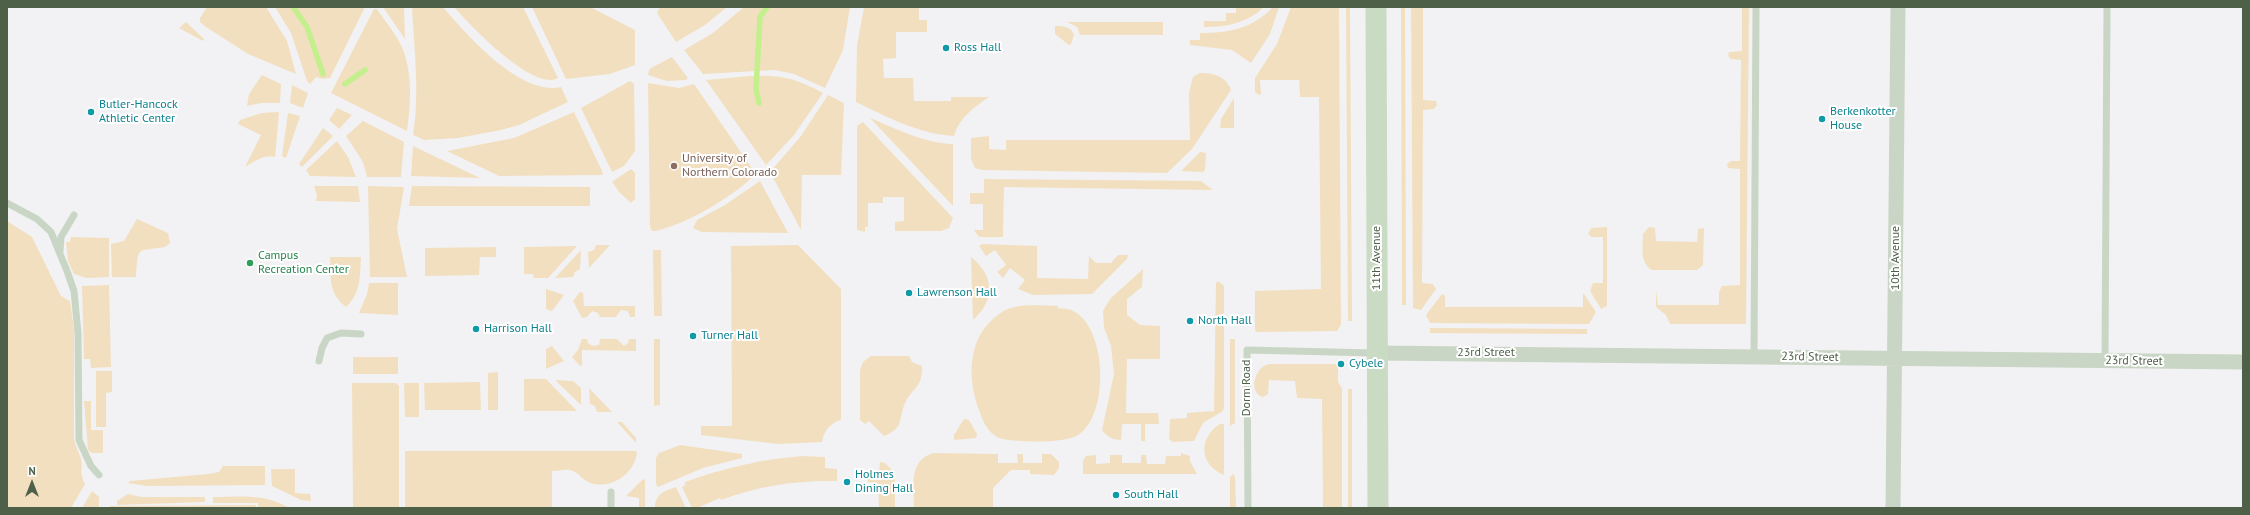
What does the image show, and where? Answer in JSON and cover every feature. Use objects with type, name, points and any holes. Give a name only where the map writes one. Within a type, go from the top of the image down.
[{"type":"main road","name":"11th Avenue","points":[[1376,7],[1378,508]]},
{"type":"street","name":"10th Avenue","points":[[1893,508],[1898,7]]},
{"type":"street","name":"23rd Street","points":[[1377,353],[2243,362]]},
{"type":"lane","points":[[1754,356],[1756,7]]},
{"type":"lane","points":[[2105,361],[2107,7]]},
{"type":"lane","points":[[7,203],[36,219],[50,232],[60,251],[74,291],[76,313],[79,440],[91,466],[99,475]]},
{"type":"lane","points":[[60,251],[61,237],[74,215]]},
{"type":"lane","points":[[319,361],[322,348],[327,338],[341,334],[361,334]]},
{"type":"lane","name":"Dorm Road","points":[[1248,508],[1247,350],[1377,353]]},
{"type":"lane","points":[[611,492],[612,508]]},
{"type":"lane","points":[[1378,508],[1387,508]]},
{"type":"shaded area","points":[[207,7],[266,7],[287,41],[296,74],[248,54],[206,27],[200,22],[200,18]]},
{"type":"shaded area","points":[[275,7],[365,7],[330,78],[323,79],[316,77],[310,84],[307,81],[291,33]]},
{"type":"shaded area","points":[[383,7],[404,7],[405,39]]},
{"type":"shaded area","points":[[412,7],[443,7],[466,33],[496,61],[512,73],[529,82],[545,87],[561,87],[568,102],[519,125],[501,130],[458,138],[424,140],[413,135],[416,87]]},
{"type":"shaded area","points":[[454,7],[523,7],[558,78],[547,80],[533,75],[518,66],[487,41]]},
{"type":"shaded area","points":[[532,7],[590,7],[635,30],[635,65],[610,74],[566,79]]},
{"type":"shaded area","points":[[660,7],[727,7],[705,25],[676,42],[657,13]]},
{"type":"shaded area","points":[[744,7],[850,7],[843,50],[825,88],[794,74],[775,70],[703,74],[684,50],[713,33]]},
{"type":"shaded area","points":[[864,7],[919,7],[919,20],[927,20],[927,32],[896,32],[896,58],[883,59],[884,78],[913,78],[914,101],[951,101],[951,97],[989,97],[972,109],[963,119],[954,136],[928,132],[904,124],[856,102],[857,46]]},
{"type":"shaded area","points":[[1236,7],[1264,7],[1251,17],[1236,23],[1204,27],[1204,21],[1226,21],[1226,13],[1236,13]]},
{"type":"shaded area","points":[[1273,7],[1279,7],[1270,34],[1251,63],[1232,50],[1190,45],[1190,40],[1200,40],[1200,33],[1230,31],[1240,28],[1257,20]]},
{"type":"shaded area","points":[[1291,7],[1339,7],[1341,325],[1337,331],[1256,332],[1255,329],[1255,291],[1321,289],[1319,97],[1300,97],[1299,80],[1260,80],[1261,94],[1259,95],[1255,92],[1255,78],[1277,44]]},
{"type":"shaded area","points":[[1346,7],[1350,7],[1352,321],[1348,321]]},
{"type":"shaded area","points":[[1401,7],[1405,7],[1406,305],[1402,305]]},
{"type":"shaded area","points":[[1411,7],[1423,7],[1423,100],[1436,101],[1437,105],[1434,109],[1423,110],[1422,283],[1433,284],[1436,289],[1421,310],[1413,308]]},
{"type":"shaded area","points":[[1742,7],[1749,7],[1746,324],[1670,324],[1666,315],[1656,307],[1656,290],[1658,305],[1719,305],[1719,292],[1722,286],[1740,285],[1740,169],[1728,168],[1727,164],[1731,161],[1740,161],[1741,60],[1731,59],[1728,56],[1729,52],[1742,51]]},
{"type":"shaded area","points":[[374,9],[377,9],[401,45],[408,65],[410,98],[407,131],[331,93]]},
{"type":"shaded area","points":[[186,22],[204,39],[203,41],[179,28]]},
{"type":"shaded area","points":[[1067,22],[1163,22],[1163,35],[1080,35],[1077,27]]},
{"type":"shaded area","points":[[1055,26],[1064,26],[1073,32],[1074,35],[1071,44],[1069,45],[1055,34]]},
{"type":"shaded area","points":[[672,57],[688,78],[686,80],[667,81],[648,75],[651,68]]},
{"type":"shaded area","points":[[1200,73],[1210,74],[1222,78],[1229,85],[1231,90],[1192,149],[1167,173],[982,170],[975,168],[971,159],[971,138],[989,136],[989,149],[1006,150],[1006,140],[1190,140],[1189,93],[1193,77]]},
{"type":"shaded area","points":[[262,75],[281,84],[280,103],[261,103],[247,106],[249,94]]},
{"type":"shaded area","points":[[750,76],[788,78],[823,93],[794,135],[766,165],[706,80]]},
{"type":"shaded area","points":[[630,81],[634,84],[635,151],[624,166],[612,172],[581,108]]},
{"type":"shaded area","points":[[648,83],[679,88],[694,84],[756,174],[735,192],[695,216],[655,231],[652,231],[650,227]]},
{"type":"shaded area","points":[[292,85],[308,93],[303,108],[290,103]]},
{"type":"shaded area","points":[[828,95],[844,103],[841,175],[802,175],[801,230],[770,172],[801,136]]},
{"type":"shaded area","points":[[1234,98],[1234,128],[1220,128],[1221,119]]},
{"type":"shaded area","points":[[337,108],[352,115],[339,129],[329,120]]},
{"type":"shaded area","points":[[279,112],[275,157],[271,156],[263,158],[245,167],[261,135],[238,124],[240,120],[262,113]]},
{"type":"shaded area","points":[[574,112],[603,173],[602,175],[499,176],[447,151],[514,138]]},
{"type":"shaded area","points":[[288,113],[300,116],[286,158],[282,156]]},
{"type":"shaded area","points":[[870,118],[921,138],[953,144],[953,206]]},
{"type":"shaded area","points":[[363,121],[404,142],[401,177],[367,177],[363,162],[346,136]]},
{"type":"shaded area","points":[[863,122],[953,218],[949,228],[941,231],[895,231],[895,222],[904,221],[904,197],[883,197],[883,203],[868,203],[868,227],[865,227],[865,232],[857,230],[857,126]]},
{"type":"shaded area","points":[[323,128],[333,136],[302,167],[299,164]]},
{"type":"shaded area","points":[[337,141],[348,157],[356,177],[310,176],[306,170]]},
{"type":"shaded area","points":[[413,146],[480,178],[411,176]]},
{"type":"shaded area","points":[[1200,152],[1206,153],[1205,170],[1203,172],[1181,171]]},
{"type":"shaded area","points":[[631,169],[635,173],[635,199],[631,203],[620,193],[612,182]]},
{"type":"shaded area","points":[[984,179],[1201,181],[1213,190],[1004,187],[1003,237],[979,237],[974,230],[983,230],[983,204],[970,204],[970,193],[984,193]]},
{"type":"shaded area","points":[[760,181],[788,233],[702,232],[693,228],[697,220],[725,205]]},
{"type":"shaded area","points":[[314,186],[358,186],[360,202],[316,201],[317,195]]},
{"type":"shaded area","points":[[368,186],[404,187],[397,229],[407,277],[370,277]]},
{"type":"shaded area","points":[[412,186],[590,187],[590,206],[409,206]]},
{"type":"shaded area","points":[[137,219],[168,233],[170,243],[165,247],[144,250],[139,254],[137,259],[136,277],[112,277],[111,244],[124,241]]},
{"type":"shaded area","points":[[7,221],[32,237],[61,296],[70,301],[74,330],[74,438],[82,463],[82,474],[85,484],[71,508],[7,508]]},
{"type":"shaded area","points":[[1607,227],[1607,306],[1601,309],[1590,291],[1593,283],[1603,283],[1603,237],[1592,237],[1588,234],[1591,228]]},
{"type":"shaded area","points":[[1649,227],[1655,228],[1656,241],[1697,242],[1698,229],[1704,228],[1703,265],[1697,270],[1652,270],[1643,259],[1643,234]]},
{"type":"shaded area","points":[[71,237],[109,238],[109,277],[86,278],[74,274],[68,261],[66,242],[70,242]]},
{"type":"shaded area","points":[[982,244],[1037,246],[1037,278],[1088,279],[1089,256],[1096,263],[1111,263],[1118,255],[1128,255],[1127,259],[1092,294],[1033,295],[1018,289],[1025,280],[1010,268],[1003,278],[997,272],[1006,265],[995,250],[986,256],[979,246]]},
{"type":"shaded area","points":[[596,245],[610,245],[589,268],[588,252],[594,250]]},
{"type":"shaded area","points":[[798,245],[841,289],[841,420],[828,428],[824,434],[822,442],[778,444],[701,435],[701,426],[732,426],[731,246]]},
{"type":"shaded area","points":[[577,246],[548,278],[534,278],[533,274],[524,274],[524,247]]},
{"type":"shaded area","points":[[496,247],[496,257],[480,257],[479,275],[425,276],[425,248]]},
{"type":"shaded area","points":[[581,250],[580,269],[575,272],[573,277],[555,278]]},
{"type":"shaded area","points":[[653,250],[661,250],[662,316],[654,316]]},
{"type":"shaded area","points":[[330,257],[361,257],[359,284],[355,296],[346,307],[340,302],[333,291]]},
{"type":"shaded area","points":[[971,257],[985,272],[989,288],[985,305],[973,320]]},
{"type":"shaded area","points":[[1143,269],[1142,287],[1127,299],[1127,315],[1140,325],[1160,326],[1160,359],[1127,359],[1126,413],[1158,413],[1159,424],[1145,424],[1145,441],[1141,441],[1141,424],[1122,424],[1121,440],[1118,440],[1106,435],[1102,430],[1114,374],[1111,346],[1104,328],[1103,311],[1110,299]]},
{"type":"shaded area","points":[[1218,281],[1224,286],[1223,411],[1203,423],[1194,441],[1173,442],[1169,439],[1170,419],[1187,418],[1187,413],[1214,411],[1216,283]]},
{"type":"shaded area","points":[[369,283],[398,283],[398,315],[359,313],[367,294]]},
{"type":"shaded area","points":[[109,285],[111,367],[91,368],[90,359],[84,359],[82,286]]},
{"type":"shaded area","points":[[546,289],[564,295],[552,311],[546,309]]},
{"type":"shaded area","points":[[580,292],[583,293],[584,306],[635,306],[635,317],[630,317],[628,311],[621,310],[616,317],[600,317],[598,313],[592,311],[587,317],[582,318],[573,301]]},
{"type":"shaded area","points":[[1442,294],[1445,296],[1445,307],[1583,307],[1584,294],[1596,312],[1589,324],[1430,323],[1426,315]]},
{"type":"shaded area","points":[[1020,306],[1058,306],[1058,308],[1071,310],[1084,320],[1093,334],[1098,352],[1100,372],[1096,409],[1088,425],[1078,435],[1071,438],[1052,441],[1030,441],[1010,440],[998,437],[987,428],[982,419],[975,397],[972,358],[975,346],[988,323],[1005,310]]},
{"type":"shaded area","points":[[1430,328],[1587,329],[1587,334],[1430,333]]},
{"type":"shaded area","points":[[582,339],[587,339],[588,343],[592,346],[599,345],[600,339],[617,339],[624,346],[628,343],[629,339],[636,339],[636,351],[582,350],[582,365],[580,366],[572,357],[578,350]]},
{"type":"shaded area","points":[[654,339],[660,339],[660,405],[654,406]]},
{"type":"shaded area","points":[[1230,339],[1235,339],[1235,423],[1230,426]]},
{"type":"shaded area","points":[[552,346],[564,361],[546,369],[546,349]]},
{"type":"shaded area","points":[[871,356],[909,356],[912,362],[922,366],[921,379],[906,401],[899,425],[892,432],[884,436],[869,421],[865,424],[860,420],[860,370],[863,362]]},
{"type":"shaded area","points":[[353,357],[398,357],[398,374],[353,374]]},
{"type":"shaded area","points":[[1269,364],[1341,364],[1338,366],[1338,382],[1342,388],[1342,508],[1323,508],[1322,399],[1297,398],[1295,381],[1269,380],[1268,394],[1263,397],[1258,395],[1254,386],[1255,380],[1260,370]]},
{"type":"shaded area","points":[[96,371],[112,371],[112,392],[106,393],[106,427],[96,427]]},
{"type":"shaded area","points":[[498,372],[498,410],[488,410],[488,373]]},
{"type":"shaded area","points":[[524,379],[546,379],[577,411],[524,411]]},
{"type":"shaded area","points":[[555,380],[573,381],[581,388],[581,405]]},
{"type":"shaded area","points":[[480,382],[481,410],[425,410],[424,383]]},
{"type":"shaded area","points":[[352,383],[396,383],[399,386],[399,508],[353,508]]},
{"type":"shaded area","points":[[404,383],[419,383],[419,417],[405,417]]},
{"type":"shaded area","points":[[589,388],[612,412],[597,412],[595,406],[590,404]]},
{"type":"shaded area","points":[[1348,389],[1352,389],[1352,508],[1348,508]]},
{"type":"shaded area","points":[[84,401],[91,401],[91,430],[103,430],[103,453],[92,453],[88,450]]},
{"type":"shaded area","points":[[964,419],[969,420],[977,434],[976,438],[954,440],[954,435]]},
{"type":"shaded area","points":[[617,422],[622,422],[636,438],[636,443]]},
{"type":"shaded area","points":[[1220,424],[1224,424],[1224,475],[1216,471],[1210,465],[1204,451],[1208,436]]},
{"type":"shaded area","points":[[680,445],[742,454],[742,458],[703,468],[658,487],[656,484],[656,458],[659,453]]},
{"type":"shaded area","points":[[405,451],[636,451],[637,453],[635,461],[626,474],[612,483],[596,484],[588,482],[570,470],[552,471],[552,508],[405,508]]},
{"type":"shaded area","points":[[933,453],[998,454],[998,463],[1018,463],[1017,454],[1023,454],[1023,463],[1042,463],[1042,454],[1051,454],[1059,462],[1059,468],[1054,475],[1030,474],[1030,470],[1011,470],[993,488],[993,508],[914,508],[913,483],[916,468],[919,462]]},
{"type":"shaded area","points":[[1181,453],[1190,456],[1190,461],[1197,474],[1083,474],[1083,461],[1086,456],[1096,455],[1096,464],[1110,463],[1110,455],[1122,455],[1122,463],[1141,463],[1141,455],[1146,455],[1147,464],[1165,464],[1166,456],[1181,456]]},
{"type":"shaded area","points":[[803,456],[825,457],[825,468],[837,469],[837,481],[778,485],[749,491],[721,500],[720,498],[697,508],[692,508],[682,487],[685,485],[685,482],[728,468],[773,459]]},
{"type":"shaded area","points":[[880,462],[885,463],[895,473],[895,508],[879,508],[878,483],[868,482],[868,472],[879,472]]},
{"type":"shaded area","points":[[223,466],[265,466],[265,485],[147,486],[128,483],[130,481],[208,474],[219,472]]},
{"type":"shaded area","points":[[271,469],[295,469],[295,493],[310,494],[311,501],[301,500],[272,486]]},
{"type":"shaded area","points":[[1233,474],[1235,477],[1236,508],[1230,508],[1230,477]]},
{"type":"shaded area","points":[[643,479],[645,480],[645,508],[639,508],[639,498],[626,496]]},
{"type":"shaded area","points":[[676,487],[686,508],[655,508],[655,503],[658,496]]},
{"type":"shaded area","points":[[92,491],[99,497],[99,508],[82,508]]},
{"type":"shaded area","points":[[128,494],[141,497],[205,497],[205,502],[117,505],[117,501]]},
{"type":"shaded area","points":[[213,497],[261,498],[280,503],[290,508],[258,508],[258,503],[213,503]]},
{"type":"shaded area","points":[[256,505],[256,508],[110,508],[110,506]]},
{"type":"waterway","points":[[293,7],[307,27],[323,74]]},
{"type":"waterway","points":[[759,103],[756,89],[760,17],[767,7]]},
{"type":"waterway","points":[[345,84],[365,70]]},
{"type":"place","name":"Ross Hall","points":[[946,48]]},
{"type":"place","name":"Butler-Hancock Athletic Center","points":[[91,112]]},
{"type":"place","name":"Berkenkotter House","points":[[1822,119]]},
{"type":"place","name":"University of Northern Colorado","points":[[674,166]]},
{"type":"place","name":"Campus Recreation Center","points":[[250,263]]},
{"type":"place","name":"Lawrenson Hall","points":[[909,293]]},
{"type":"place","name":"North Hall","points":[[1190,321]]},
{"type":"place","name":"Harrison Hall","points":[[476,329]]},
{"type":"place","name":"Turner Hall","points":[[693,336]]},
{"type":"place","name":"Cybele","points":[[1341,364]]},
{"type":"place","name":"Holmes Dining Hall","points":[[847,482]]},
{"type":"place","name":"South Hall","points":[[1116,495]]}]
